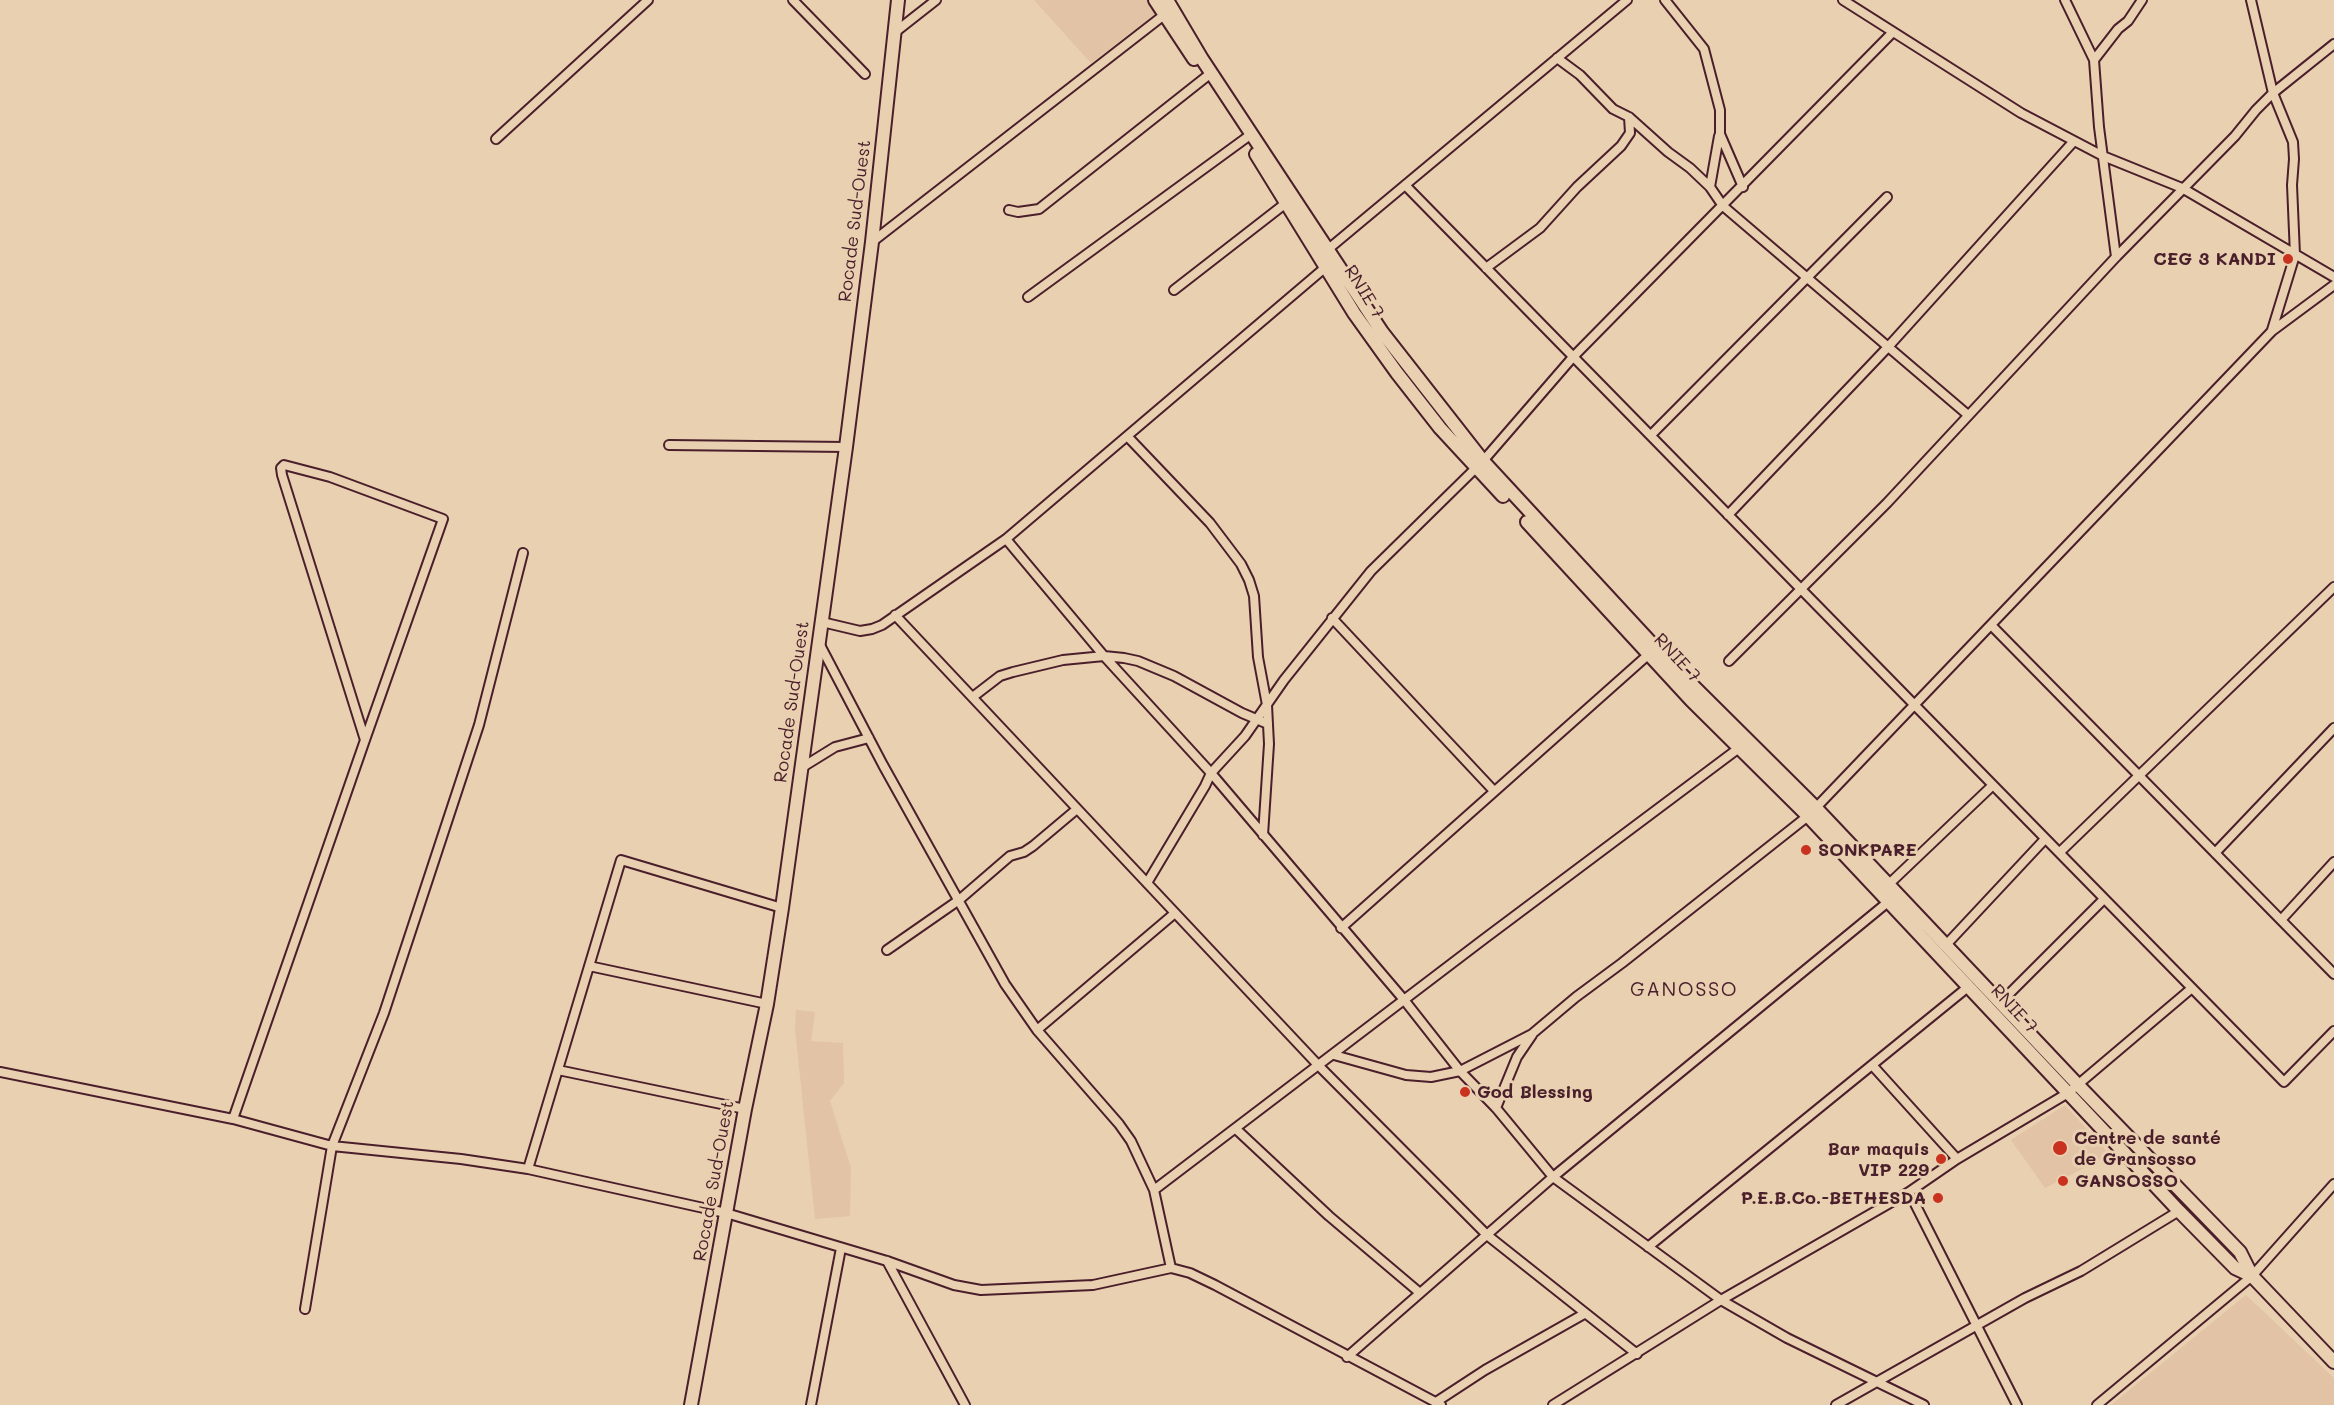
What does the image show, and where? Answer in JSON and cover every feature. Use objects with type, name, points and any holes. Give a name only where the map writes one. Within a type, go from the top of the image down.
[{"type":"main road","name":"Rocade Sud-Ouest","points":[[691,1405],[745,1109],[767,1004],[782,908],[846,447],[872,242],[898,0]]},
{"type":"main road","name":"RNIE 7","points":[[1155,0],[1286,202],[1325,257]]},
{"type":"main road","name":"RNIE 7","points":[[1167,0],[1325,257],[1354,313],[1440,428],[1480,464],[1812,812],[1888,902],[1968,987],[2240,1252],[2252,1276],[2334,1362]]},
{"type":"main road","name":"RNIE 7","points":[[1480,464],[1649,654],[1739,748],[1889,884],[1945,946],[2001,1002],[2179,1211],[2235,1268],[2252,1276]]},
{"type":"street","points":[[496,139],[648,0]]},
{"type":"street","points":[[793,0],[865,74]]},
{"type":"street","points":[[894,33],[936,0]]},
{"type":"street","points":[[822,622],[860,631],[882,625],[1006,539],[1128,436],[1405,185],[1627,0]]},
{"type":"street","points":[[1665,0],[1704,49],[1720,110],[1720,134],[1710,187]]},
{"type":"street","points":[[1843,0],[2020,113],[2103,156],[2182,188],[2334,277]]},
{"type":"street","points":[[2065,0],[2094,60],[2116,256]]},
{"type":"street","points":[[2094,60],[2118,29],[2128,21],[2142,0]]},
{"type":"street","points":[[2251,0],[2273,93],[2292,142],[2295,255],[2272,331]]},
{"type":"street","points":[[872,242],[1164,15]]},
{"type":"street","points":[[1147,883],[1205,786],[1210,773],[1245,736],[1332,618],[1371,571],[1480,464],[1573,357],[1743,187],[1892,33]]},
{"type":"street","points":[[1729,661],[1887,503],[2116,256],[2235,136],[2244,122],[2273,93],[2334,44]]},
{"type":"street","points":[[1557,58],[1580,75],[1613,109],[1629,117],[1710,187],[1723,207],[1968,415]]},
{"type":"street","points":[[1009,210],[1018,212],[1039,209],[1206,77]]},
{"type":"street","points":[[1486,268],[1540,228],[1621,146],[1630,133],[1629,117]]},
{"type":"street","points":[[1720,134],[1743,187]]},
{"type":"street","points":[[1028,297],[1246,138]]},
{"type":"street","points":[[1728,515],[1888,347],[2074,141]]},
{"type":"street","points":[[1405,185],[2284,1082],[2334,1030]]},
{"type":"street","points":[[1651,435],[1887,197]]},
{"type":"street","points":[[1174,290],[1286,202]]},
{"type":"street","points":[[1334,1055],[1419,1077],[1431,1077],[1460,1071],[1532,1034],[1812,812],[2272,331],[2334,285]]},
{"type":"street","points":[[1128,436],[1210,523],[1241,564],[1254,596],[1258,657],[1267,705],[1269,744],[1263,835]]},
{"type":"street","points":[[669,445],[846,447]]},
{"type":"street","points":[[233,1119],[443,519],[330,477],[284,465],[281,468],[282,475],[365,740]]},
{"type":"street","points":[[1006,539],[1104,656],[1210,773],[1405,1001],[1460,1071],[1496,1108],[1553,1178],[1721,1300],[1787,1338],[1924,1405]]},
{"type":"street","points":[[304,1309],[332,1146],[384,1013],[479,725],[524,553]]},
{"type":"street","points":[[2060,852],[2334,587]]},
{"type":"street","points":[[895,615],[974,696],[1319,1066],[1486,1235],[1637,1354]]},
{"type":"street","points":[[1332,618],[1494,791]]},
{"type":"street","points":[[1990,625],[2334,974]]},
{"type":"street","points":[[818,640],[869,738],[1005,984],[1037,1030],[1119,1124],[1136,1149],[1154,1191],[1171,1268]]},
{"type":"street","points":[[1341,927],[1649,654]]},
{"type":"street","points":[[974,696],[1000,676],[1013,672],[1063,660],[1104,656],[1138,661],[1174,676],[1268,724]]},
{"type":"street","points":[[2215,853],[2334,728]]},
{"type":"street","points":[[801,768],[835,747],[869,738]]},
{"type":"street","points":[[1154,1191],[1739,748]]},
{"type":"street","points":[[1889,884],[1993,785]]},
{"type":"street","points":[[887,950],[960,900],[1010,856],[1024,852],[1033,846],[1077,808]]},
{"type":"street","points":[[1945,946],[2046,839]]},
{"type":"street","points":[[528,1169],[621,860],[782,908]]},
{"type":"street","points":[[2281,920],[2334,862]]},
{"type":"street","points":[[2001,1002],[2104,898]]},
{"type":"street","points":[[1347,1357],[1553,1178],[1888,902]]},
{"type":"street","points":[[1037,1030],[1175,913]]},
{"type":"street","points":[[589,966],[767,1004]]},
{"type":"street","points":[[1648,1247],[1968,987]]},
{"type":"street","points":[[1553,1405],[1567,1402],[1721,1300],[1909,1192],[1958,1159],[2073,1089],[2192,988]]},
{"type":"street","points":[[1496,1108],[1517,1057],[1532,1034]]},
{"type":"street","points":[[1872,1065],[1958,1159]]},
{"type":"street","points":[[558,1070],[745,1109]]},
{"type":"street","points":[[0,1072],[233,1119],[332,1146],[461,1159],[528,1169],[726,1213],[886,1261],[954,1285],[981,1290],[1093,1285],[1171,1268],[1198,1277],[1438,1404],[1485,1370],[1584,1314]]},
{"type":"street","points":[[1236,1129],[1329,1216],[1420,1293]]},
{"type":"street","points":[[2097,1405],[2252,1276],[2334,1184]]},
{"type":"street","points":[[1909,1192],[2017,1405]]},
{"type":"street","points":[[1836,1405],[1976,1325],[2082,1271],[2179,1211]]},
{"type":"street","points":[[811,1405],[842,1248]]},
{"type":"street","points":[[886,1261],[965,1405]]},
{"type":"shaded area","points":[[1034,0],[1147,0],[1155,14],[1091,63]]},
{"type":"shaded area","points":[[796,1010],[815,1012],[811,1041],[843,1043],[844,1083],[830,1101],[851,1168],[850,1216],[815,1219],[795,1029]]},
{"type":"shaded area","name":"Centre de santé de Gransosso","points":[[2065,1105],[2110,1155],[2045,1188],[2011,1140]]},
{"type":"shaded area","points":[[2246,1295],[2334,1378],[2334,1405],[2111,1405]]},
{"type":"place","name":"CEG 3 KANDI","points":[[2288,259]]},
{"type":"place","name":"SONKPARE","points":[[1806,850]]},
{"type":"place","name":"God Blessing","points":[[1465,1092]]},
{"type":"place","name":"Centre de santé de Gransosso","points":[[2060,1148]]},
{"type":"place","name":"Bar maquis VIP 229","points":[[1941,1159]]},
{"type":"place","name":"GANSOSSO","points":[[2063,1181]]},
{"type":"place","name":"P.E.B.Co.-BETHESDA","points":[[1938,1198]]},
{"type":"district","name":"GANOSSO","points":[[1684,990]]}]
